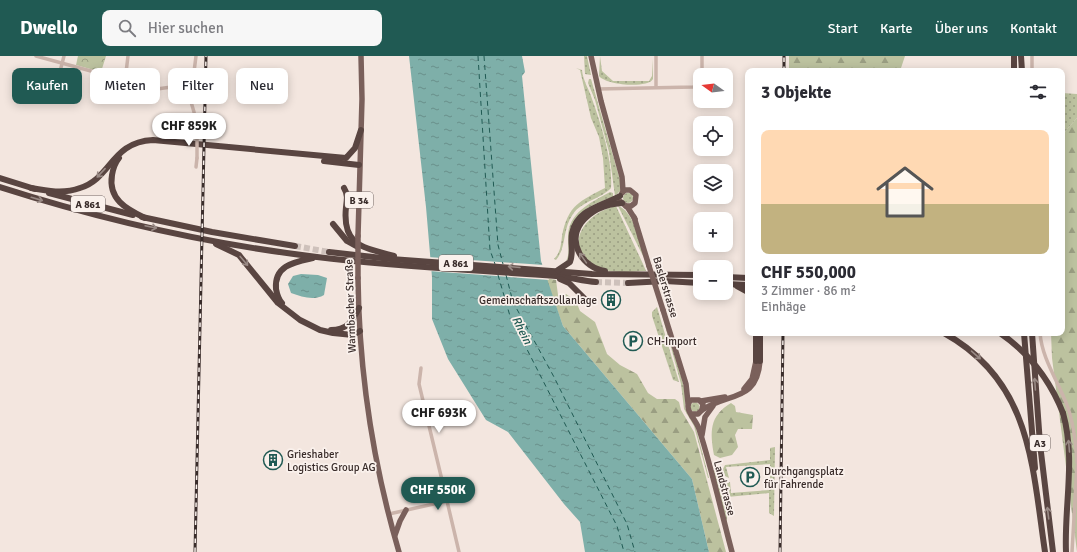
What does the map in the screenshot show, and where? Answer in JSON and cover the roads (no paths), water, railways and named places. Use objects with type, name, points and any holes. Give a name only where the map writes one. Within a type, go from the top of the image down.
[{"type":"highway","points":[[1014,56],[1014,68]]},
{"type":"highway","points":[[1021,56],[1022,68]]},
{"type":"highway","points":[[346,158],[355,148],[361,130]]},
{"type":"highway","points":[[31,188],[66,191],[81,188],[93,182],[121,151],[130,144],[140,140],[346,158],[352,159],[359,165]]},
{"type":"highway","points":[[145,218],[120,203],[113,194],[111,184],[112,173],[116,161],[130,147],[139,144],[178,145],[359,165]]},
{"type":"highway","name":"A 861","points":[[0,178],[31,188],[145,218],[295,246]]},
{"type":"highway","name":"A 861","points":[[0,187],[113,219],[212,240],[316,257],[491,269]]},
{"type":"highway","points":[[344,188],[347,194],[345,223],[350,237],[354,241],[374,250],[409,260]]},
{"type":"highway","points":[[558,275],[570,262],[572,251],[572,233],[580,218],[594,206],[621,194]]},
{"type":"highway","points":[[624,204],[612,204],[598,209],[584,219],[577,232],[578,250],[585,262],[595,269],[644,274]]},
{"type":"highway","points":[[333,224],[352,244],[391,259]]},
{"type":"highway","points":[[212,240],[239,255],[278,303],[300,320],[320,330],[333,333],[353,335],[360,332]]},
{"type":"highway","points":[[356,251],[372,256]]},
{"type":"highway","name":"A 861","points":[[329,252],[409,260],[422,264]]},
{"type":"highway","points":[[316,257],[295,261],[281,270],[277,276],[276,293],[280,301],[286,308],[307,321],[330,330],[344,328],[356,329],[360,332]]},
{"type":"highway","points":[[491,269],[558,275],[596,282]]},
{"type":"highway","points":[[491,269],[543,276],[592,274],[693,275]]},
{"type":"highway","points":[[558,275],[569,283],[589,303]]},
{"type":"highway","points":[[733,277],[745,278]]},
{"type":"highway","points":[[628,283],[665,281],[693,283]]},
{"type":"highway","points":[[734,285],[745,285]]},
{"type":"highway","points":[[734,285],[745,290]]},
{"type":"highway","points":[[344,328],[352,322],[359,308]]},
{"type":"highway","points":[[756,336],[758,361]]},
{"type":"highway","points":[[758,361],[760,336]]},
{"type":"highway","name":"A3","points":[[949,336],[981,359],[1000,380],[1013,402],[1027,444],[1045,552]]},
{"type":"highway","points":[[1004,336],[1017,346],[1039,369],[1051,387],[1063,413],[1068,434],[1070,458],[1066,552]]},
{"type":"highway","name":"A3","points":[[1024,336],[1039,510]]},
{"type":"highway","name":"A3","points":[[1032,336],[1041,450],[1053,552]]},
{"type":"main road","name":"Warmbacher Straße","points":[[361,56],[361,130],[358,236],[360,332],[367,402],[377,458],[394,536],[399,552]]},
{"type":"main road","points":[[591,56],[598,89],[622,177],[630,190],[636,195],[636,200],[633,204],[624,204],[621,194],[622,177]]},
{"type":"main road","points":[[621,194],[630,190]]},
{"type":"main road","name":"Baslerstrasse","points":[[624,204],[635,219]]},
{"type":"main road","name":"Baslerstrasse","points":[[633,204],[635,219],[689,392],[688,403]]},
{"type":"main road","points":[[758,361],[757,378],[752,387],[742,394],[715,404],[696,415],[691,414],[687,409],[688,403],[691,400],[719,399],[745,388],[753,376],[758,361]]},
{"type":"main road","points":[[689,392],[699,400],[703,406],[701,412]]},
{"type":"main road","points":[[701,439],[705,417],[715,404]]},
{"type":"main road","name":"Landstrasse","points":[[701,412],[699,428],[701,439],[732,552]]},
{"type":"main road","name":"Landstrasse","points":[[691,414],[699,428]]},
{"type":"main road","points":[[394,536],[406,510]]},
{"type":"street","points":[[36,56],[90,71]]},
{"type":"street","points":[[61,68],[64,56]]},
{"type":"street","points":[[127,68],[128,56]]},
{"type":"street","points":[[194,68],[196,56]]},
{"type":"street","points":[[656,56],[656,87]]},
{"type":"street","points":[[702,56],[702,68]]},
{"type":"street","points":[[1032,56],[1032,68]]},
{"type":"street","points":[[598,89],[693,87]]},
{"type":"street","points":[[192,104],[197,137],[196,167]]},
{"type":"street","points":[[1041,336],[1044,356],[1067,406],[1075,437],[1077,463]]},
{"type":"street","points":[[421,368],[419,384],[459,552]]},
{"type":"street","points":[[1072,552],[1077,466]]},
{"type":"street","points":[[389,514],[447,501]]},
{"type":"water","name":"Rhein","points":[[409,56],[522,56],[525,72],[522,76],[541,261],[563,326],[692,479],[709,552],[585,552],[580,522],[564,504],[508,432],[486,420],[448,359],[432,319],[432,277],[426,207]]},
{"type":"water","points":[[301,274],[318,275],[327,278],[324,295],[312,298],[291,293],[288,284],[293,276]]},
{"type":"tunnel","points":[[295,246],[329,252]]},
{"type":"tunnel","points":[[596,282],[628,283]]},
{"type":"railway","points":[[195,552],[206,56]]},
{"type":"railway","points":[[784,56],[784,68]]},
{"type":"railway","points":[[780,552],[783,336]]},
{"type":"place","name":"Gemeinschaftszollanlage","points":[[611,300]]},
{"type":"place","name":"CH-Import","points":[[633,341]]},
{"type":"place","name":"Grieshaber Logistics Group AG","points":[[273,460]]},
{"type":"place","name":"Durchgangsplatz für Fahrende","points":[[750,477]]}]
